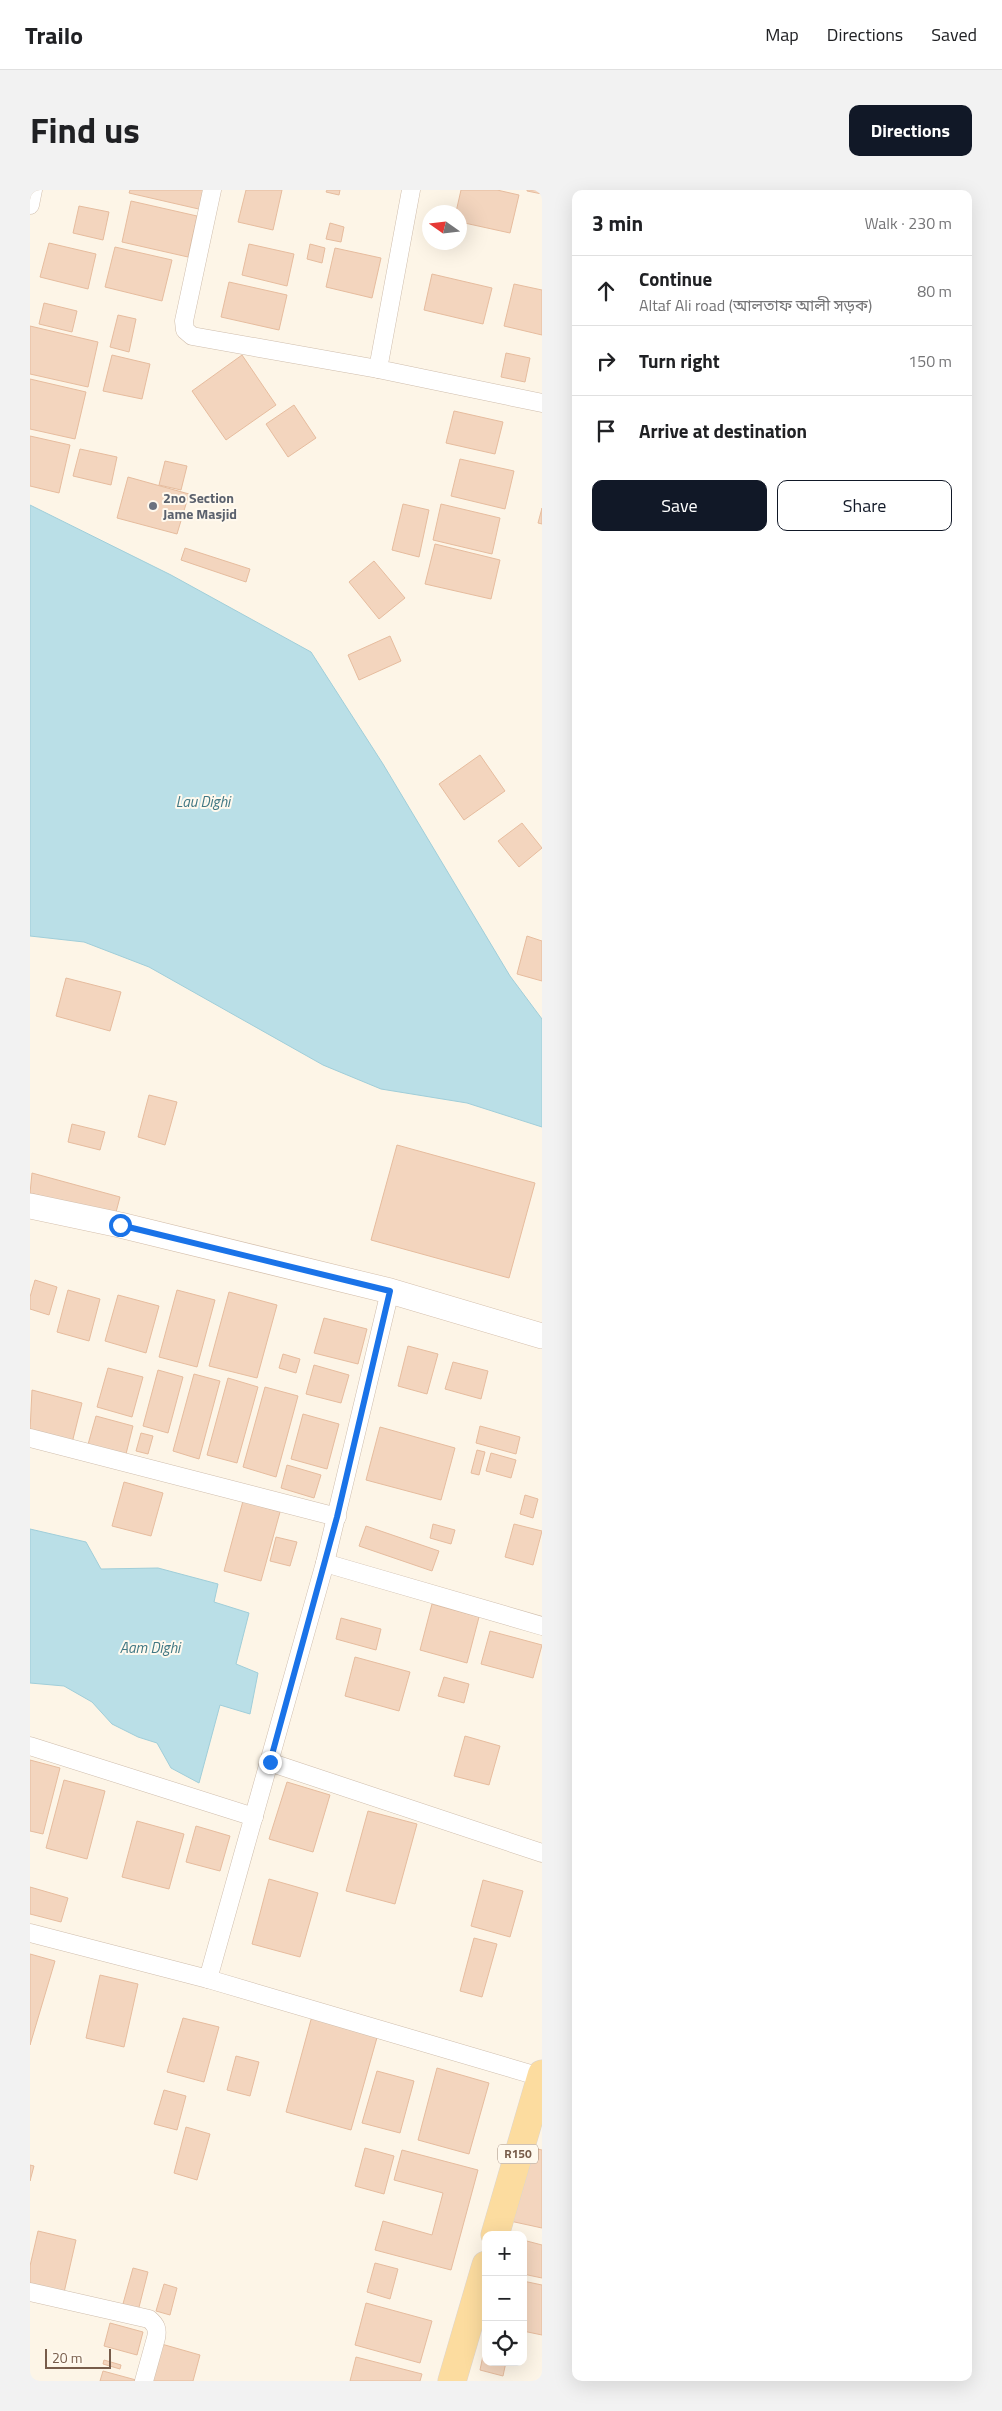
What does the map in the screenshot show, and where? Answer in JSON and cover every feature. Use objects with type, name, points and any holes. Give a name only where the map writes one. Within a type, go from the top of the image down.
[{"type":"main road","points":[[30,1206],[120,1225],[390,1291],[542,1336]]},
{"type":"main road","name":"R150","points":[[496,2231],[541,2076]]},
{"type":"main road","points":[[452,2381],[483,2276]]},
{"type":"street","points":[[30,205],[33,190]]},
{"type":"street","points":[[212,190],[184,321],[185,330],[192,336],[378,369],[542,403]]},
{"type":"street","points":[[378,369],[412,190]]},
{"type":"street","points":[[208,1979],[325,1563],[390,1291]]},
{"type":"street","points":[[30,1438],[337,1517]]},
{"type":"street","points":[[325,1563],[542,1626]]},
{"type":"street","points":[[30,1746],[254,1817]]},
{"type":"street","points":[[270,1762],[542,1853]]},
{"type":"street","points":[[30,1933],[208,1979],[541,2076]]},
{"type":"street","points":[[30,2292],[149,2320],[155,2324],[156,2338],[144,2381]]},
{"type":"water","name":"Lau Dighi","points":[[30,505],[171,575],[311,652],[383,764],[510,976],[542,1019],[542,1127],[467,1103],[381,1089],[323,1065],[149,967],[84,942],[30,936]]},
{"type":"water","name":"Aam Dighi","points":[[30,1529],[86,1542],[101,1569],[158,1568],[218,1584],[214,1602],[249,1613],[236,1664],[258,1673],[250,1714],[220,1705],[199,1783],[171,1768],[157,1743],[138,1737],[112,1724],[92,1702],[64,1686],[30,1683]]},
{"type":"building","points":[[130,190],[208,190],[203,210],[129,193]]},
{"type":"building","points":[[246,190],[282,190],[273,230],[238,222]]},
{"type":"building","points":[[327,190],[340,190],[339,195],[326,192]]},
{"type":"building","points":[[461,190],[497,190],[519,195],[510,233],[467,224],[467,205],[458,205]]},
{"type":"building","points":[[542,190],[542,194],[527,191]]},
{"type":"building","points":[[131,201],[197,216],[188,257],[122,242]]},
{"type":"building","points":[[79,206],[109,212],[103,240],[73,233]]},
{"type":"building","points":[[330,223],[344,227],[341,242],[326,239]]},
{"type":"building","points":[[49,243],[96,254],[88,289],[40,277]]},
{"type":"building","points":[[249,244],[294,254],[287,286],[242,275]]},
{"type":"building","points":[[310,244],[325,248],[322,263],[307,259]]},
{"type":"building","points":[[115,247],[172,260],[162,301],[105,287]]},
{"type":"building","points":[[335,248],[381,258],[372,298],[326,287]]},
{"type":"building","points":[[432,274],[492,288],[483,324],[424,310]]},
{"type":"building","points":[[229,282],[287,295],[279,330],[221,317]]},
{"type":"building","points":[[514,284],[542,290],[542,335],[504,326]]},
{"type":"building","points":[[44,303],[77,311],[72,332],[39,324]]},
{"type":"building","points":[[118,315],[136,319],[129,352],[110,347]]},
{"type":"building","points":[[30,326],[98,342],[88,387],[30,374]]},
{"type":"building","points":[[506,353],[530,358],[525,382],[501,377]]},
{"type":"building","points":[[112,355],[150,364],[142,399],[103,391]]},
{"type":"building","points":[[242,355],[276,405],[226,440],[192,391]]},
{"type":"building","points":[[30,379],[86,392],[75,439],[30,429]]},
{"type":"building","points":[[294,405],[316,438],[288,457],[266,424]]},
{"type":"building","points":[[454,411],[503,422],[495,454],[446,443]]},
{"type":"building","points":[[30,436],[70,445],[59,493],[30,486]]},
{"type":"building","points":[[80,449],[117,457],[111,485],[73,476]]},
{"type":"building","points":[[460,459],[514,471],[505,509],[451,496]]},
{"type":"building","points":[[165,461],[187,466],[181,490],[159,485]]},
{"type":"building","name":"2no Section Jame Masjid","points":[[128,477],[189,494],[177,534],[117,518]]},
{"type":"building","points":[[403,504],[429,510],[419,557],[392,550]]},
{"type":"building","points":[[441,504],[500,518],[492,554],[433,540]]},
{"type":"building","points":[[542,508],[542,524],[538,523]]},
{"type":"building","points":[[435,544],[500,560],[491,599],[425,584]]},
{"type":"building","points":[[185,548],[250,569],[246,582],[181,560]]},
{"type":"building","points":[[374,561],[405,598],[379,619],[349,582]]},
{"type":"building","points":[[390,636],[401,661],[359,680],[348,655]]},
{"type":"building","points":[[480,755],[505,791],[464,820],[439,784]]},
{"type":"building","points":[[522,823],[542,848],[519,867],[498,841]]},
{"type":"building","points":[[527,936],[542,941],[542,981],[517,974]]},
{"type":"building","points":[[66,978],[121,992],[110,1031],[56,1016]]},
{"type":"building","points":[[149,1095],[177,1102],[165,1145],[138,1137]]},
{"type":"building","points":[[72,1124],[105,1132],[100,1150],[68,1142]]},
{"type":"building","points":[[397,1145],[535,1183],[509,1278],[371,1240]]},
{"type":"building","points":[[32,1173],[120,1197],[115,1216],[30,1193]]},
{"type":"building","points":[[35,1280],[57,1287],[49,1315],[30,1309],[30,1297]]},
{"type":"building","points":[[68,1290],[100,1299],[89,1341],[57,1332]]},
{"type":"building","points":[[177,1290],[215,1300],[197,1367],[159,1357]]},
{"type":"building","points":[[229,1292],[277,1305],[257,1378],[209,1366]]},
{"type":"building","points":[[118,1295],[159,1306],[146,1353],[105,1341]]},
{"type":"building","points":[[324,1318],[367,1329],[358,1364],[314,1353]]},
{"type":"building","points":[[408,1346],[438,1354],[427,1394],[398,1386]]},
{"type":"building","points":[[283,1354],[300,1359],[296,1373],[279,1368]]},
{"type":"building","points":[[453,1362],[488,1371],[481,1399],[445,1389]]},
{"type":"building","points":[[314,1365],[349,1375],[341,1403],[306,1394]]},
{"type":"building","points":[[108,1368],[143,1377],[132,1417],[97,1407]]},
{"type":"building","points":[[158,1370],[183,1377],[168,1433],[143,1426]]},
{"type":"building","points":[[194,1374],[220,1381],[199,1459],[173,1451]]},
{"type":"building","points":[[228,1378],[258,1387],[237,1463],[207,1455]]},
{"type":"building","points":[[265,1387],[298,1396],[276,1477],[243,1467]]},
{"type":"building","points":[[32,1390],[82,1403],[72,1443],[30,1431]]},
{"type":"building","points":[[303,1414],[339,1424],[327,1469],[291,1459]]},
{"type":"building","points":[[96,1416],[133,1426],[125,1458],[87,1448]]},
{"type":"building","points":[[480,1426],[520,1437],[516,1454],[476,1443]]},
{"type":"building","points":[[380,1427],[455,1448],[441,1500],[366,1480]]},
{"type":"building","points":[[141,1433],[153,1436],[148,1454],[136,1451]]},
{"type":"building","points":[[477,1450],[485,1452],[479,1475],[471,1473]]},
{"type":"building","points":[[491,1453],[516,1460],[511,1478],[486,1471]]},
{"type":"building","points":[[287,1465],[321,1475],[314,1498],[281,1488]]},
{"type":"building","points":[[124,1482],[163,1493],[151,1536],[112,1526]]},
{"type":"building","points":[[525,1495],[538,1499],[533,1518],[520,1514]]},
{"type":"building","points":[[243,1501],[280,1512],[261,1581],[224,1571]]},
{"type":"building","points":[[433,1524],[455,1530],[451,1544],[430,1538]]},
{"type":"building","points":[[514,1524],[542,1531],[533,1565],[505,1557]]},
{"type":"building","points":[[366,1526],[439,1551],[432,1571],[359,1546]]},
{"type":"building","points":[[276,1537],[297,1542],[290,1566],[270,1561]]},
{"type":"building","points":[[432,1604],[479,1617],[467,1663],[420,1650]]},
{"type":"building","points":[[341,1618],[381,1629],[376,1650],[336,1639]]},
{"type":"building","points":[[490,1631],[542,1645],[533,1678],[481,1664]]},
{"type":"building","points":[[355,1657],[410,1672],[399,1711],[345,1696]]},
{"type":"building","points":[[444,1677],[469,1684],[464,1703],[438,1696]]},
{"type":"building","points":[[465,1736],[500,1746],[489,1785],[454,1776]]},
{"type":"building","points":[[30,1760],[60,1768],[43,1834],[30,1831]]},
{"type":"building","points":[[64,1780],[105,1791],[87,1859],[46,1848]]},
{"type":"building","points":[[287,1782],[330,1795],[313,1852],[269,1839]]},
{"type":"building","points":[[368,1811],[417,1824],[395,1904],[346,1891]]},
{"type":"building","points":[[137,1821],[184,1834],[169,1889],[122,1877]]},
{"type":"building","points":[[196,1826],[230,1836],[220,1871],[186,1862]]},
{"type":"building","points":[[269,1879],[318,1893],[300,1957],[252,1944]]},
{"type":"building","points":[[483,1880],[523,1891],[510,1937],[471,1926]]},
{"type":"building","points":[[30,1887],[68,1898],[61,1922],[30,1914]]},
{"type":"building","points":[[474,1938],[497,1944],[482,1997],[460,1991]]},
{"type":"building","points":[[30,1954],[55,1961],[30,2045]]},
{"type":"building","points":[[100,1975],[138,1984],[124,2047],[86,2038]]},
{"type":"building","points":[[312,2016],[378,2034],[351,2130],[286,2112]]},
{"type":"building","points":[[183,2018],[219,2027],[204,2082],[167,2072]]},
{"type":"building","points":[[236,2056],[259,2062],[250,2096],[227,2090]]},
{"type":"building","points":[[437,2068],[489,2083],[469,2154],[418,2140]]},
{"type":"building","points":[[377,2071],[414,2081],[400,2133],[362,2123]]},
{"type":"building","points":[[164,2090],[186,2096],[177,2130],[154,2124]]},
{"type":"building","points":[[186,2127],[210,2134],[197,2180],[174,2173]]},
{"type":"building","points":[[528,2147],[542,2150],[542,2228],[510,2221]]},
{"type":"building","points":[[365,2148],[394,2156],[384,2194],[355,2186]]},
{"type":"building","points":[[402,2150],[478,2170],[451,2270],[375,2250],[383,2221],[432,2235],[443,2193],[394,2180]]},
{"type":"building","points":[[30,2165],[34,2166],[30,2181]]},
{"type":"building","points":[[38,2231],[76,2240],[63,2297],[30,2289],[30,2266]]},
{"type":"building","points":[[527,2241],[542,2245],[542,2278],[527,2275]]},
{"type":"building","points":[[375,2263],[398,2269],[390,2299],[367,2292]]},
{"type":"building","points":[[133,2268],[148,2272],[137,2315],[121,2311]]},
{"type":"building","points":[[527,2282],[542,2285],[542,2335],[527,2332]]},
{"type":"building","points":[[164,2284],[177,2288],[170,2315],[156,2311]]},
{"type":"building","points":[[366,2303],[432,2321],[420,2363],[355,2345]]},
{"type":"building","points":[[110,2323],[143,2332],[137,2355],[104,2346]]},
{"type":"building","points":[[158,2343],[200,2355],[193,2381],[148,2381]]},
{"type":"building","points":[[356,2357],[422,2374],[420,2381],[350,2381]]},
{"type":"building","points":[[104,2360],[121,2365],[120,2369],[103,2364]]},
{"type":"building","points":[[482,2360],[482,2366],[505,2366],[503,2376],[480,2370]]},
{"type":"building","points":[[103,2371],[136,2380],[136,2381],[100,2381]]},
{"type":"place","name":"2no Section Jame Masjid","points":[[153,506]]},
{"type":"route","points":[[120,1225],[390,1291],[337,1517],[270,1762]]}]
